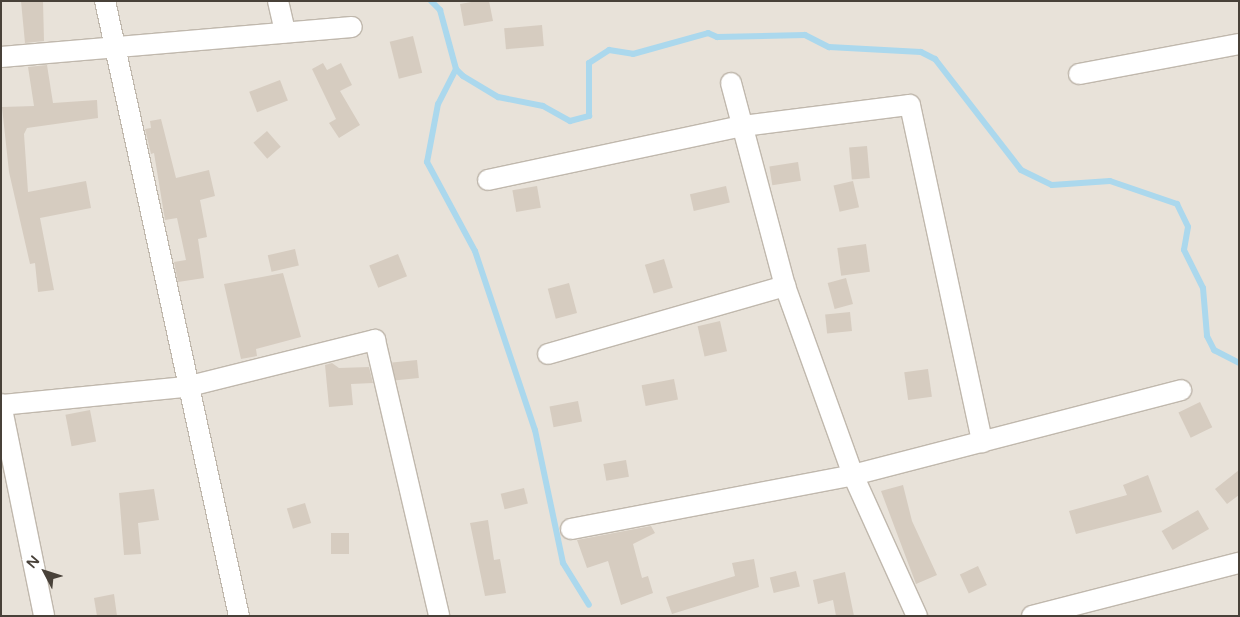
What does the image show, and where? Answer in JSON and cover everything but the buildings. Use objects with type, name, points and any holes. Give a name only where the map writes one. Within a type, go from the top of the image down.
[{"type":"street","points":[[105,1],[186,387],[239,616]]},
{"type":"street","points":[[278,1],[285,32]]},
{"type":"street","points":[[1,57],[352,27]]},
{"type":"street","points":[[1079,74],[1239,44]]},
{"type":"street","points":[[731,83],[785,286],[853,475],[917,616]]},
{"type":"street","points":[[488,180],[743,126],[910,105],[982,442]]},
{"type":"street","points":[[548,354],[785,286]]},
{"type":"street","points":[[44,616],[1,405],[186,387],[375,340],[439,616]]},
{"type":"street","points":[[571,529],[853,475],[1181,390]]},
{"type":"street","points":[[1032,616],[1239,563]]},
{"type":"shaded area","points":[[1,1],[1239,1],[1239,616],[1,616]]},
{"type":"waterway","points":[[431,1],[440,10],[456,69],[463,76],[498,97],[543,106],[570,121],[589,116],[589,63],[609,50],[633,54],[708,33],[717,37],[805,35],[829,47],[921,52],[935,59],[1021,170],[1052,185],[1110,181],[1177,204],[1188,227],[1184,250],[1203,288],[1207,336],[1214,350],[1239,363]]},
{"type":"waterway","points":[[456,69],[438,104],[427,162],[475,251],[535,430],[563,563],[589,605]]}]
